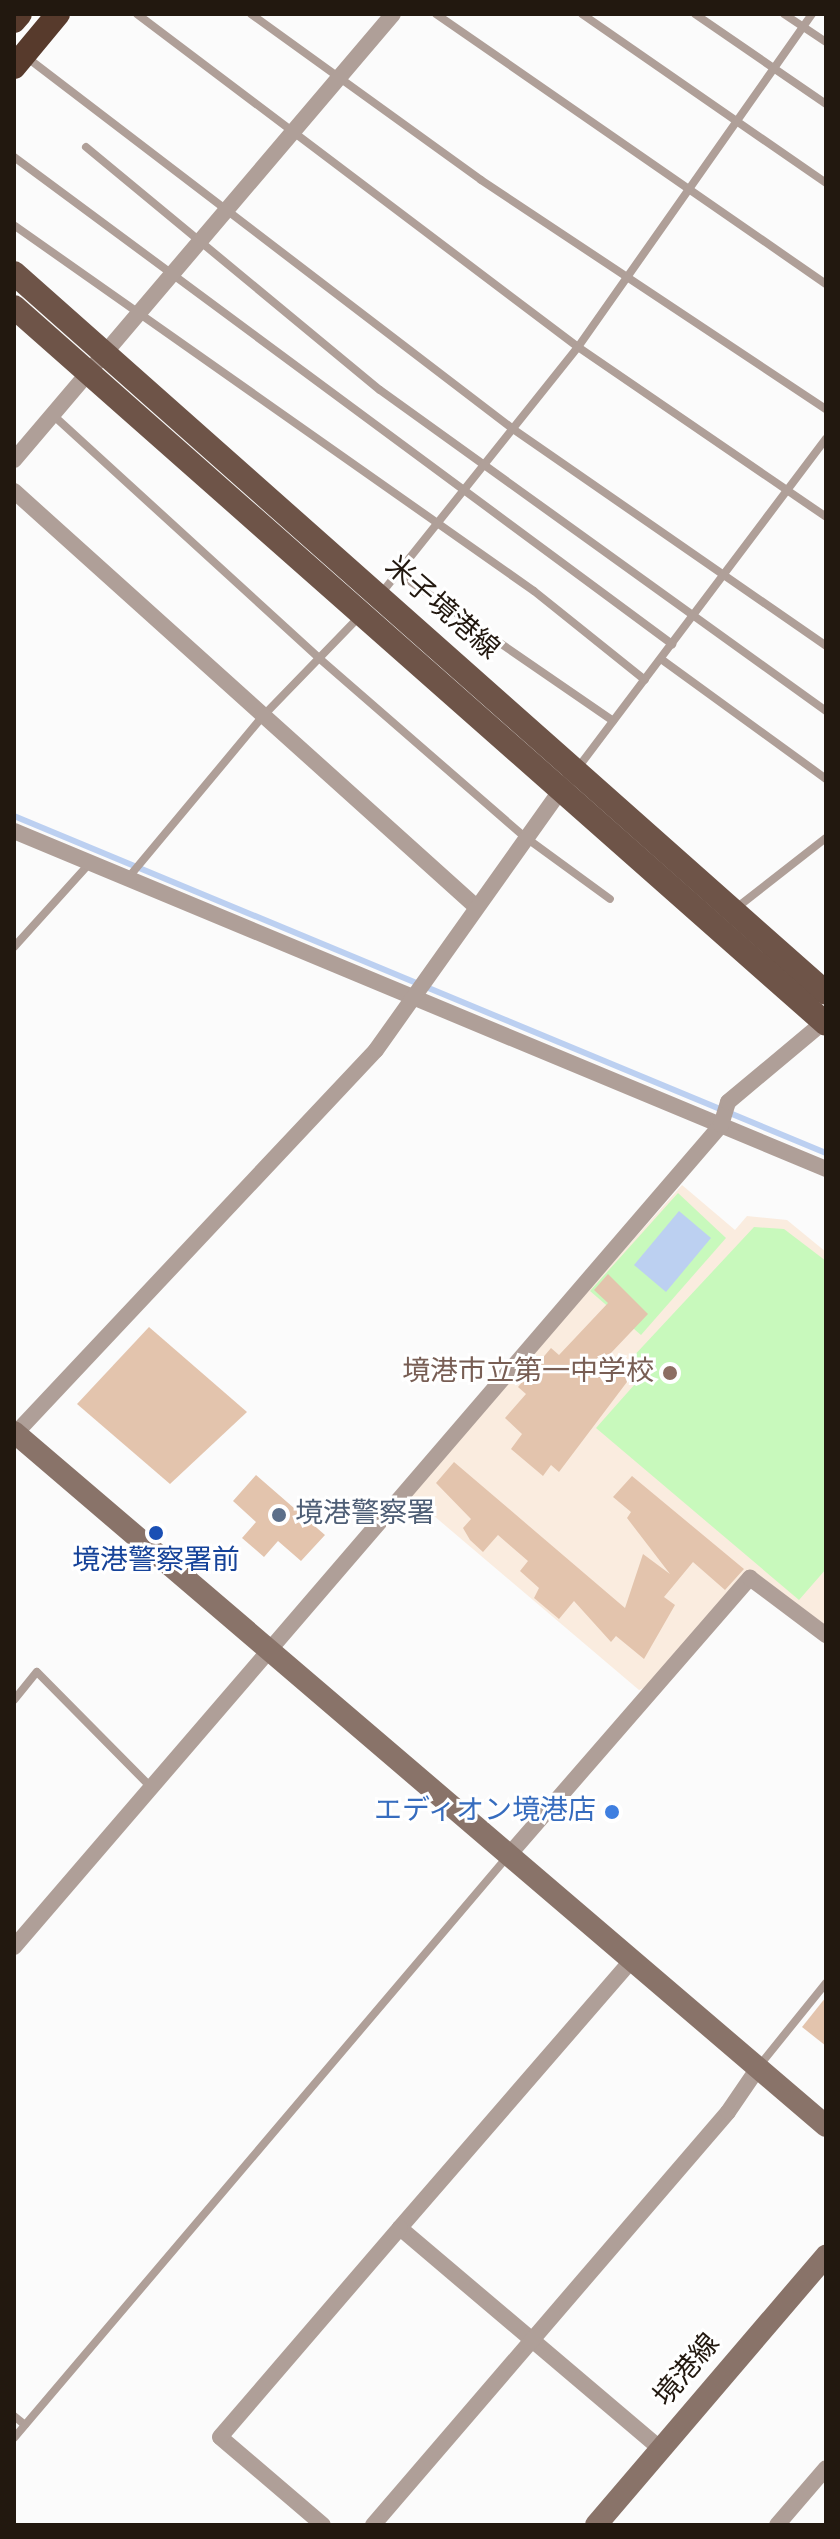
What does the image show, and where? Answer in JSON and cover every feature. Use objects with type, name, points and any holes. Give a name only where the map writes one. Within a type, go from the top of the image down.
[{"type":"highway","points":[[14,21],[20,14]]},
{"type":"highway","points":[[19,61],[58,14]]},
{"type":"main road","name":"米子境港線","points":[[14,273],[577,769],[826,993]]},
{"type":"main road","name":"米子境港線","points":[[14,307],[825,1022]]},
{"type":"street","points":[[14,460],[343,77],[393,14]]},
{"type":"street","points":[[14,491],[473,904]]},
{"type":"street","points":[[577,769],[473,904],[416,997],[376,1050],[14,1434],[826,2126]]},
{"type":"street","points":[[14,831],[826,1169]]},
{"type":"street","points":[[14,1947],[265,1649],[721,1125],[728,1102],[825,1022]]},
{"type":"street","points":[[508,1856],[750,1578],[826,1635]]},
{"type":"street","points":[[323,2525],[220,2437],[631,1961]]},
{"type":"street","points":[[373,2525],[728,2112],[758,2068]]},
{"type":"street","points":[[400,2228],[661,2449]]},
{"type":"street","name":"境港線","points":[[596,2525],[826,2256]]},
{"type":"street","points":[[780,2524],[826,2468]]},
{"type":"lane","points":[[137,14],[297,131],[578,347],[826,517]]},
{"type":"lane","points":[[251,14],[627,277],[826,409]]},
{"type":"lane","points":[[436,14],[688,192],[826,284]]},
{"type":"lane","points":[[582,14],[740,118],[826,183]]},
{"type":"lane","points":[[695,14],[826,104]]},
{"type":"lane","points":[[784,14],[826,42]]},
{"type":"lane","points":[[128,879],[263,716],[380,595],[578,347],[777,69],[812,14]]},
{"type":"lane","points":[[19,61],[228,210],[513,429],[826,646]]},
{"type":"lane","points":[[86,147],[204,239],[380,390],[826,711]]},
{"type":"lane","points":[[14,157],[177,272],[463,491],[672,644]]},
{"type":"lane","points":[[15,226],[144,311],[645,680]]},
{"type":"lane","points":[[54,416],[320,659],[525,837],[610,899]]},
{"type":"lane","points":[[577,769],[826,438]]},
{"type":"lane","points":[[398,573],[613,721]]},
{"type":"lane","points":[[661,659],[826,779]]},
{"type":"lane","points":[[733,910],[826,838]]},
{"type":"lane","points":[[14,947],[90,863]]},
{"type":"lane","points":[[14,1700],[37,1672],[151,1787]]},
{"type":"lane","points":[[14,2438],[508,1856]]},
{"type":"lane","points":[[758,2068],[826,1983]]},
{"type":"lane","points":[[14,2416],[25,2425]]},
{"type":"shaded area","name":"境港市立第一中学校","points":[[682,1185],[735,1230],[747,1216],[787,1220],[826,1252],[826,1628],[752,1570],[654,1684],[639,1690],[407,1493]]},
{"type":"green space","points":[[678,1193],[726,1238],[641,1335],[590,1291]]},
{"type":"green space","points":[[754,1227],[784,1229],[826,1261],[826,1569],[799,1600],[596,1428],[643,1375],[630,1360]]},
{"type":"water","points":[[679,1211],[711,1238],[666,1292],[634,1265]]},
{"type":"building","points":[[608,1274],[648,1314],[610,1354],[633,1374],[559,1472],[551,1465],[543,1476],[511,1449],[522,1434],[505,1418],[526,1394],[518,1387],[551,1348],[559,1355],[608,1303],[594,1290]]},
{"type":"building","points":[[149,1327],[247,1412],[170,1484],[77,1404]]},
{"type":"building","points":[[454,1462],[625,1608],[643,1554],[670,1574],[627,1518],[631,1512],[613,1497],[632,1476],[744,1569],[725,1590],[693,1562],[664,1597],[675,1605],[644,1659],[616,1636],[611,1642],[574,1601],[559,1619],[534,1598],[539,1588],[520,1571],[528,1561],[498,1535],[483,1552],[470,1540],[463,1528],[471,1519],[436,1483]]},
{"type":"building","points":[[256,1475],[325,1535],[301,1561],[278,1541],[264,1557],[242,1538],[256,1522],[233,1501]]},
{"type":"building","points":[[826,1997],[826,2046],[802,2027]]},
{"type":"waterway","points":[[14,816],[826,1153]]},
{"type":"place","name":"境港市立第一中学校","points":[[670,1373]]},
{"type":"place","name":"境港警察署","points":[[279,1515]]},
{"type":"place","name":"境港警察署前","points":[[156,1533]]},
{"type":"place","name":"エディオン境港店","points":[[612,1812]]}]
